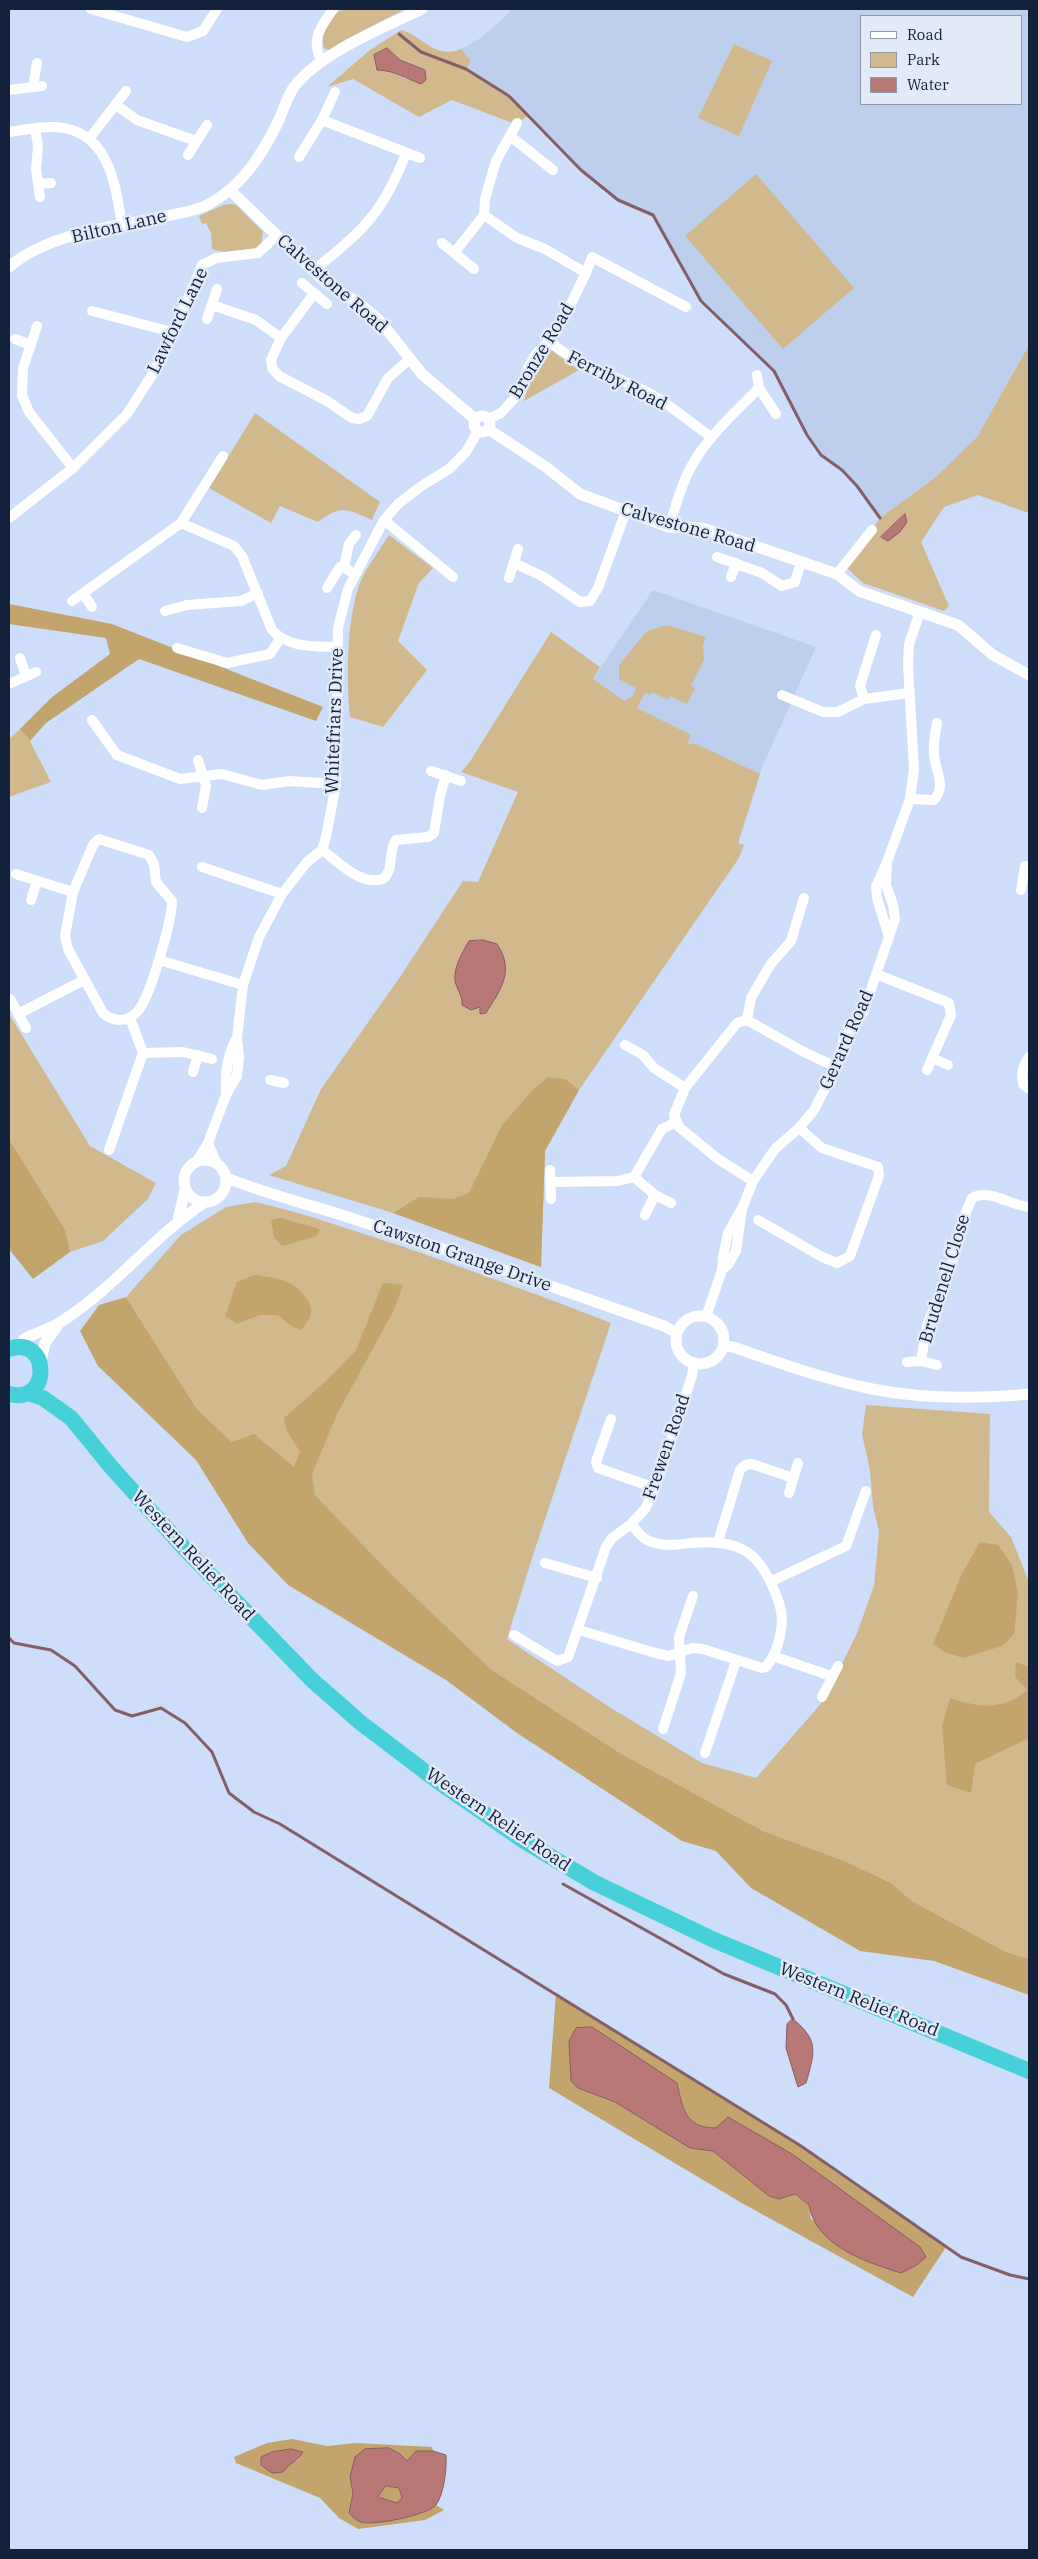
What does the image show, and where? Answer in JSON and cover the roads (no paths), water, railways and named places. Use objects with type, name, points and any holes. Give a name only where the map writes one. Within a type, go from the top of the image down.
[{"type":"highway","points":[[9,1394],[20,1396],[28,1393],[38,1384],[41,1369],[31,1352],[14,1348]]},
{"type":"highway","name":"Western Relief Road","points":[[41,1369],[71,1418],[112,1468],[184,1548],[314,1681],[368,1729],[436,1780],[514,1834],[595,1884],[714,1940],[1029,2070]]},
{"type":"highway","name":"Western Relief Road","points":[[28,1393],[43,1398],[71,1418]]},
{"type":"street","points":[[91,9],[187,37],[203,31],[216,9]]},
{"type":"street","points":[[322,62],[316,51],[315,42],[333,9]]},
{"type":"street","points":[[232,190],[266,147],[294,88],[322,62],[368,35],[417,10]]},
{"type":"street","points":[[9,90],[38,86],[37,63]]},
{"type":"street","points":[[89,139],[126,91]]},
{"type":"street","points":[[299,157],[322,120],[335,92]]},
{"type":"street","points":[[116,106],[137,120],[196,141]]},
{"type":"street","points":[[322,120],[420,158]]},
{"type":"street","points":[[454,253],[484,215],[486,199],[496,161],[517,123]]},
{"type":"street","points":[[188,155],[207,126]]},
{"type":"street","points":[[35,128],[38,146],[36,169],[40,197]]},
{"type":"street","points":[[9,132],[35,128],[63,128],[89,139],[100,150],[109,164],[122,225]]},
{"type":"street","points":[[510,136],[554,170]]},
{"type":"street","points":[[313,271],[356,235],[376,214],[395,183],[406,154]]},
{"type":"street","points":[[38,184],[51,183]]},
{"type":"street","name":"Bilton Lane","points":[[9,267],[18,259],[40,248],[78,235],[199,209],[232,190]]},
{"type":"street","name":"Calvestone Road","points":[[232,190],[313,271],[374,316],[422,374],[475,419],[474,425],[485,427],[546,467],[580,494],[669,527],[702,528],[837,574],[859,591],[958,625],[993,655],[1029,675]]},
{"type":"street","points":[[484,215],[517,238],[545,249],[586,273],[592,258],[686,307]]},
{"type":"street","name":"Lawford Lane","points":[[9,518],[73,468],[127,414],[152,375],[202,266],[216,258],[258,253],[277,235]]},
{"type":"street","points":[[442,243],[474,269]]},
{"type":"street","name":"Bronze Road","points":[[485,427],[522,390],[528,368],[536,354],[549,341],[564,318],[586,273]]},
{"type":"street","points":[[302,283],[313,295],[327,304]]},
{"type":"street","points":[[207,318],[217,289]]},
{"type":"street","points":[[313,295],[281,338],[271,360],[272,368],[289,382],[327,401],[352,418],[359,419],[367,416],[388,378],[410,360]]},
{"type":"street","points":[[212,305],[256,320],[281,338]]},
{"type":"street","points":[[92,311],[172,332]]},
{"type":"street","points":[[37,326],[23,368],[22,395],[29,412],[73,468]]},
{"type":"street","points":[[15,339],[31,345]]},
{"type":"street","name":"Ferriby Road","points":[[549,341],[567,357],[638,387],[667,404],[711,437]]},
{"type":"street","points":[[757,375],[759,388],[776,414]]},
{"type":"street","points":[[669,527],[679,492],[688,473],[711,437],[759,388]]},
{"type":"street","name":"Whitefriars Drive","points":[[322,850],[336,784],[338,737],[337,648],[345,597],[384,520],[398,504],[420,486],[450,469],[485,427]]},
{"type":"street","points":[[72,600],[181,523],[223,456]]},
{"type":"street","points":[[514,563],[542,576],[580,602],[590,601],[598,588],[626,511]]},
{"type":"street","points":[[384,520],[453,577]]},
{"type":"street","points":[[181,523],[234,546],[242,556],[272,630],[280,639],[291,643],[337,648]]},
{"type":"street","points":[[837,574],[872,530]]},
{"type":"street","points":[[344,567],[349,544],[356,534]]},
{"type":"street","points":[[509,578],[518,549]]},
{"type":"street","points":[[717,557],[767,575],[776,583],[785,587],[794,582],[802,563]]},
{"type":"street","points":[[731,577],[736,563]]},
{"type":"street","points":[[327,588],[340,567],[344,567]]},
{"type":"street","points":[[344,567],[355,575]]},
{"type":"street","points":[[83,593],[92,607]]},
{"type":"street","points":[[166,611],[187,605],[241,601],[258,593]]},
{"type":"street","name":"Gerard Road","points":[[706,1317],[722,1270],[728,1233],[742,1209],[753,1180],[775,1149],[799,1128],[814,1110],[836,1067],[844,1038],[863,1013],[889,937],[877,898],[876,886],[888,862],[910,799],[914,769],[909,693],[909,644],[920,612]]},
{"type":"street","points":[[864,699],[860,686],[876,635]]},
{"type":"street","points":[[177,648],[227,663],[270,654],[280,639]]},
{"type":"street","points":[[20,658],[26,676]]},
{"type":"street","points":[[9,684],[36,672]]},
{"type":"street","points":[[782,695],[823,712],[838,712],[864,699],[909,693]]},
{"type":"street","points":[[92,720],[117,755],[180,779],[222,774],[262,785],[288,781],[336,784]]},
{"type":"street","points":[[910,799],[934,800],[940,791],[941,783],[933,748],[937,723]]},
{"type":"street","points":[[198,760],[206,786],[202,808]]},
{"type":"street","points":[[431,771],[461,781]]},
{"type":"street","points":[[178,1220],[185,1190],[184,1178],[187,1170],[197,1161],[208,1143],[226,1094],[225,1078],[229,1053],[237,1038],[242,985],[259,937],[282,894],[307,862],[322,850],[358,876],[370,880],[383,879],[388,874],[391,851],[396,840],[428,837],[434,833],[440,796],[446,775]]},
{"type":"street","points":[[99,839],[149,854],[154,864],[156,882],[172,901],[159,960],[139,1011],[130,1018],[110,1019],[103,1013],[68,949],[65,936],[73,892],[93,846],[99,839]]},
{"type":"street","points":[[1021,890],[1026,866],[1029,866]]},
{"type":"street","points":[[202,867],[282,894]]},
{"type":"street","points":[[16,874],[73,892]]},
{"type":"street","points":[[31,900],[37,881]]},
{"type":"street","points":[[747,1020],[751,998],[770,965],[791,941],[804,898]]},
{"type":"street","points":[[159,960],[242,985]]},
{"type":"street","points":[[876,974],[949,1003],[951,1015],[927,1070]]},
{"type":"street","points":[[18,1014],[84,980]]},
{"type":"street","points":[[10,999],[26,1028]]},
{"type":"street","points":[[109,1150],[143,1053],[130,1018]]},
{"type":"street","points":[[753,1180],[718,1159],[679,1127],[674,1114],[685,1088],[737,1023],[747,1020],[802,1051],[836,1067]]},
{"type":"street","points":[[625,1044],[643,1055],[654,1068],[685,1088]]},
{"type":"street","points":[[143,1053],[184,1052],[212,1059]]},
{"type":"street","points":[[193,1072],[198,1055]]},
{"type":"street","points":[[1029,1057],[1023,1066],[1022,1077],[1023,1084],[1029,1089]]},
{"type":"street","points":[[932,1058],[948,1065]]},
{"type":"street","points":[[270,1080],[284,1084]]},
{"type":"street","points":[[551,1182],[618,1181],[634,1177],[662,1129],[676,1122]]},
{"type":"street","points":[[758,1220],[822,1257],[836,1263],[850,1256],[879,1176],[878,1167],[822,1148],[799,1128]]},
{"type":"street","points":[[208,1143],[216,1162],[221,1166],[226,1178],[225,1190],[222,1196]]},
{"type":"street","points":[[197,1161],[216,1162]]},
{"type":"street","points":[[550,1170],[551,1199]]},
{"type":"street","points":[[634,1177],[655,1196],[671,1203]]},
{"type":"street","name":"Cawston Grange Drive","points":[[226,1178],[244,1186],[267,1191],[368,1223],[656,1323],[677,1333]]},
{"type":"street","points":[[14,1348],[24,1339],[59,1323],[72,1314],[178,1220],[204,1203],[217,1200],[244,1186]]},
{"type":"street","points":[[185,1190],[193,1199],[204,1203]]},
{"type":"street","name":"Brudenell Close","points":[[921,1361],[927,1325],[950,1268],[962,1222],[972,1198],[982,1194],[989,1195],[1018,1207],[1029,1207]]},
{"type":"street","points":[[645,1215],[655,1196]]},
{"type":"street","points":[[692,1317],[706,1317],[713,1320],[722,1331],[720,1352],[709,1362],[694,1363],[683,1357],[679,1352],[677,1333],[685,1321],[692,1317]]},
{"type":"street","points":[[41,1369],[45,1343],[59,1323]]},
{"type":"street","points":[[722,1346],[733,1347],[804,1372],[873,1389],[967,1398],[1029,1394]]},
{"type":"street","name":"Brudenell Close","points":[[907,1362],[921,1361],[937,1365]]},
{"type":"street","name":"Frewen Road","points":[[514,1635],[557,1661],[568,1657],[597,1578],[606,1547],[612,1538],[631,1524],[645,1509],[655,1488],[692,1376],[694,1363]]},
{"type":"street","points":[[610,1419],[596,1462],[598,1468],[655,1488]]},
{"type":"street","points":[[789,1493],[798,1463]]},
{"type":"street","points":[[718,1542],[740,1470],[746,1465],[752,1464],[793,1478]]},
{"type":"street","points":[[772,1581],[846,1546],[866,1491]]},
{"type":"street","points":[[579,1630],[669,1656],[692,1648],[703,1649],[736,1661],[766,1667],[773,1656],[784,1619],[772,1581],[760,1562],[749,1553],[718,1542],[667,1546],[648,1540],[631,1524]]},
{"type":"street","points":[[545,1563],[597,1578]]},
{"type":"street","points":[[663,1729],[681,1673],[679,1637],[693,1596]]},
{"type":"street","points":[[773,1656],[831,1676]]},
{"type":"street","points":[[705,1753],[736,1661]]},
{"type":"street","points":[[822,1697],[831,1676],[838,1666]]},
{"type":"water","points":[[387,48],[400,60],[425,70],[426,80],[421,84],[395,73],[377,70],[374,55]]},
{"type":"water","points":[[905,514],[907,522],[900,532],[888,541],[881,537]]},
{"type":"water","points":[[483,940],[497,944],[505,963],[505,971],[504,980],[497,996],[486,1013],[480,1014],[480,1007],[471,1010],[462,1005],[455,976],[458,963],[469,941]]},
{"type":"water","points":[[793,2019],[807,2033],[813,2047],[813,2055],[806,2083],[798,2087],[786,2048],[787,2024]]},
{"type":"water","points":[[592,2027],[677,2083],[684,2109],[692,2121],[698,2125],[716,2128],[728,2117],[792,2154],[920,2247],[926,2257],[917,2265],[901,2273],[858,2257],[832,2242],[821,2231],[809,2205],[795,2194],[779,2199],[769,2196],[713,2151],[690,2148],[615,2102],[578,2088],[571,2081],[569,2041],[576,2028]]},
{"type":"water","points":[[389,2448],[400,2454],[407,2461],[416,2451],[433,2451],[446,2455],[444,2481],[436,2505],[431,2509],[412,2516],[388,2521],[367,2523],[354,2518],[349,2513],[353,2493],[350,2477],[355,2457],[365,2449]],"holes":[[[386,2486],[399,2488],[402,2498],[397,2503],[378,2497]]]},
{"type":"water","points":[[291,2449],[303,2452],[283,2472],[272,2473],[261,2465],[261,2457],[272,2452]]},
{"type":"waterway","points":[[399,34],[421,52],[466,69],[509,96],[581,170],[618,200],[653,215],[701,301],[774,371],[807,435],[821,455],[842,470],[857,486],[880,518]]},
{"type":"waterway","points":[[9,1638],[14,1643],[51,1650],[75,1666],[115,1710],[132,1716],[161,1708],[185,1723],[212,1752],[229,1793],[254,1812],[280,1824],[801,2146],[961,2257],[1010,2275],[1029,2279]]},
{"type":"waterway","points":[[563,1884],[724,1974],[775,1994],[786,2005],[793,2019]]}]
